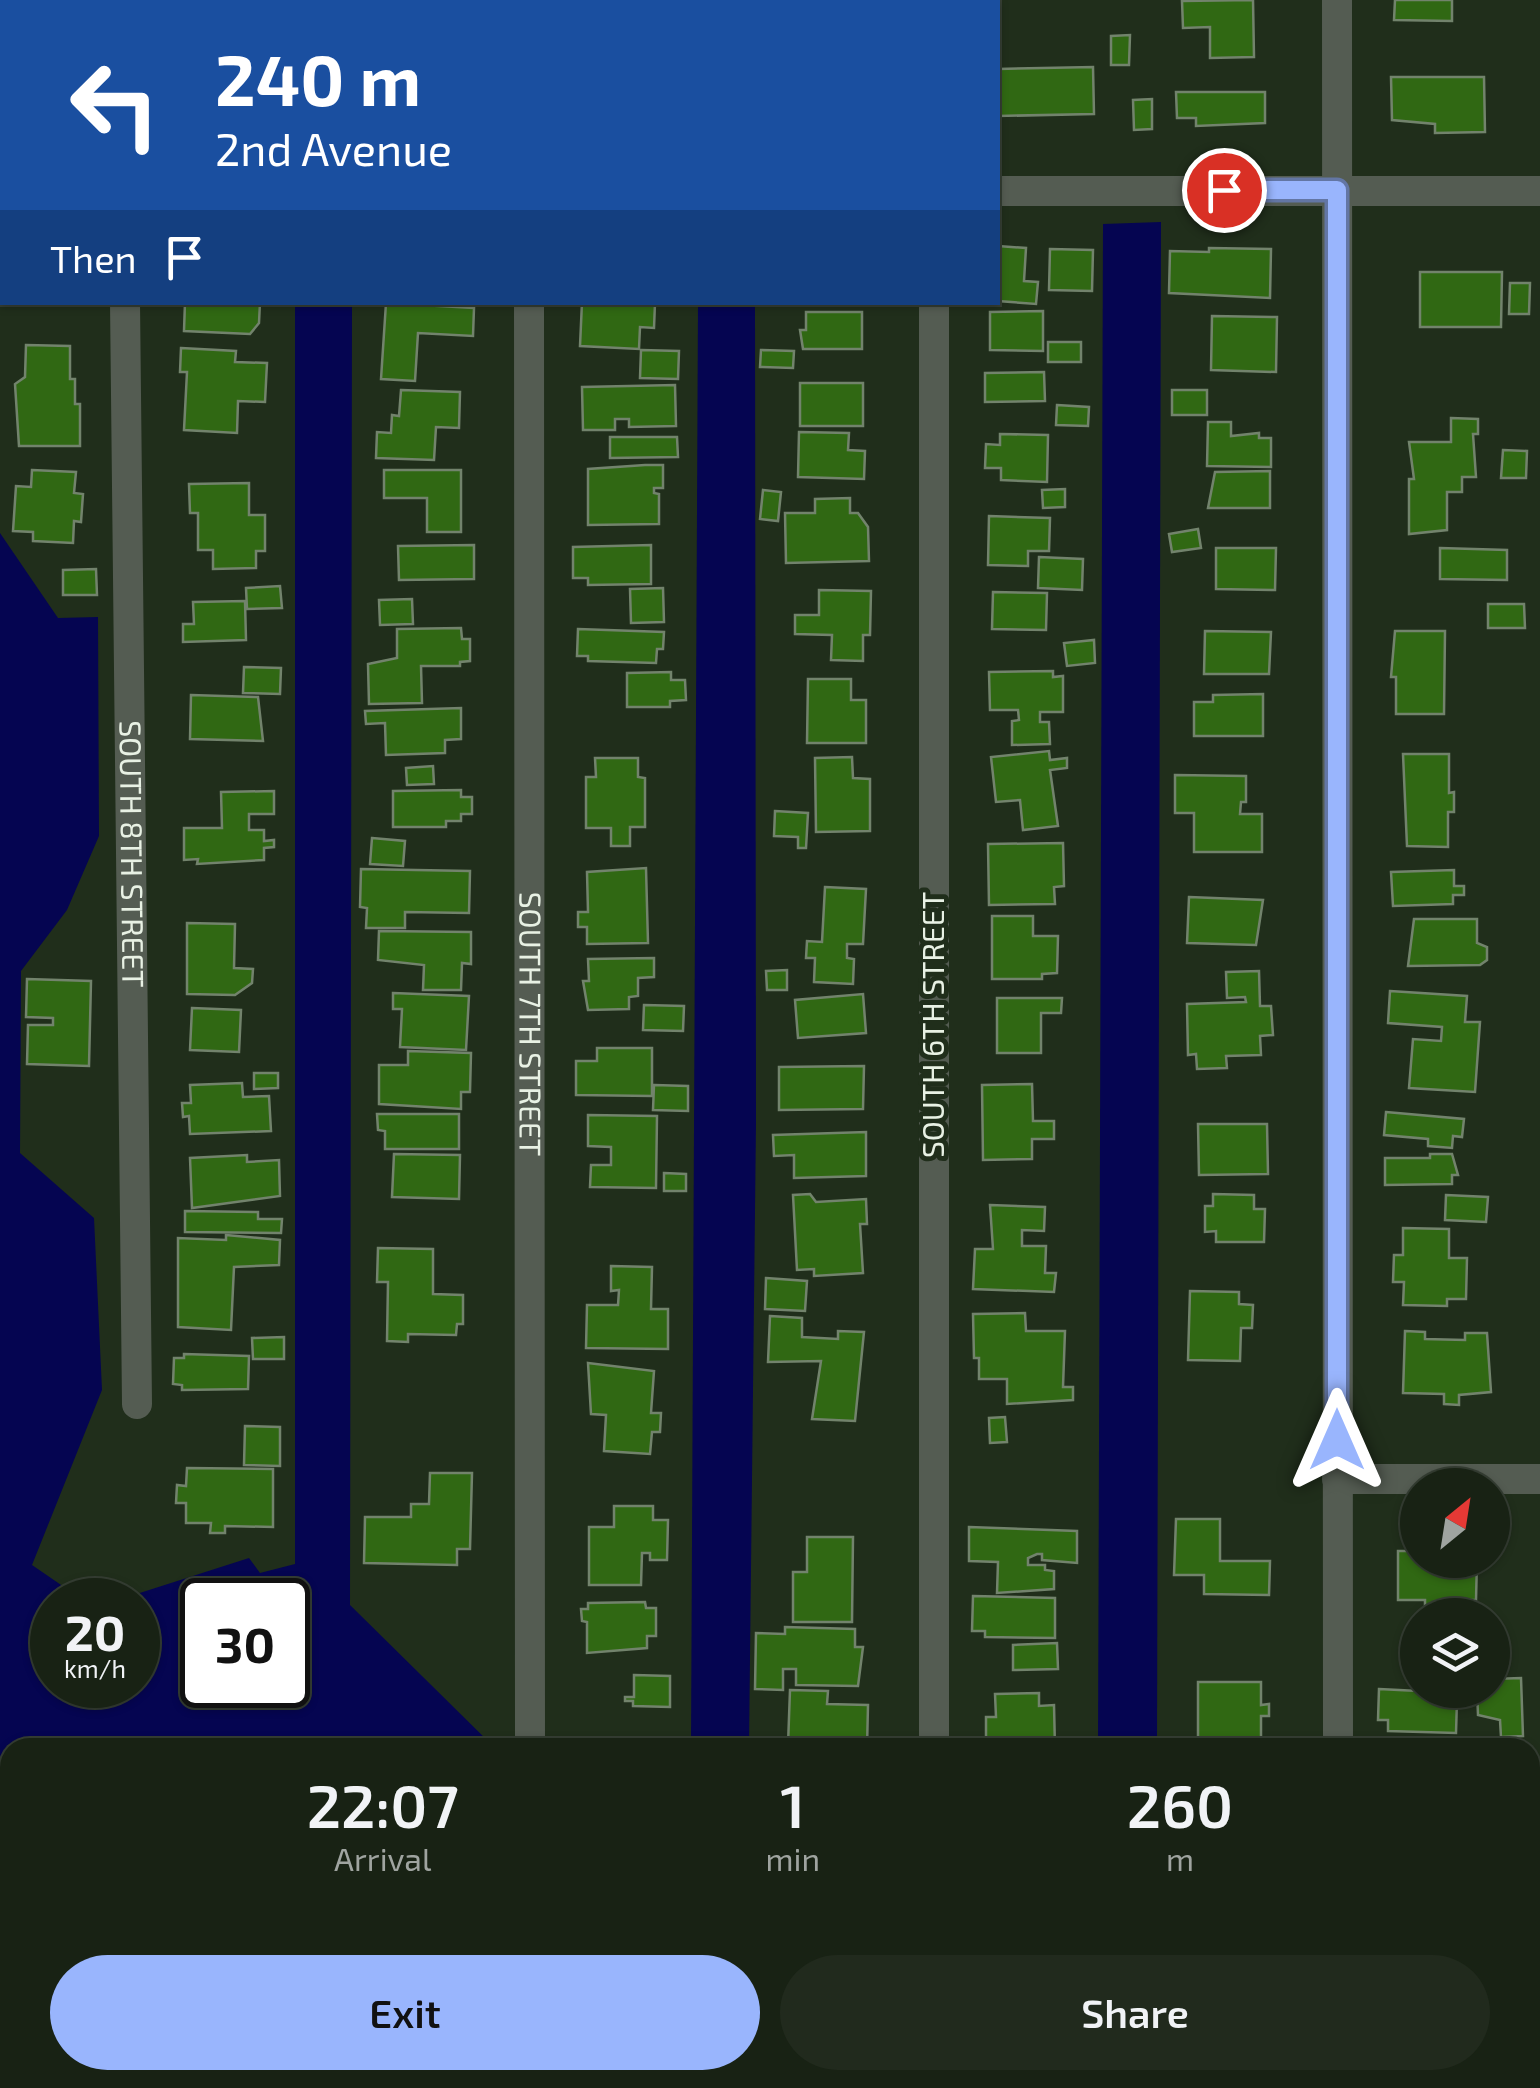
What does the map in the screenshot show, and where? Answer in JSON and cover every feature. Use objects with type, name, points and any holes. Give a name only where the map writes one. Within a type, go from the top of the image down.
[{"type":"street","points":[[1336,0],[1338,1738]]},
{"type":"street","points":[[1000,191],[1540,191]]},
{"type":"street","name":"SOUTH 8TH STREET","points":[[125,305],[137,1404]]},
{"type":"street","name":"SOUTH 7TH STREET","points":[[529,305],[530,1738]]},
{"type":"street","name":"SOUTH 6TH STREET","points":[[934,305],[934,1738]]},
{"type":"street","points":[[1337,1479],[1540,1479]]},
{"type":"shaded area","points":[[1161,222],[1157,1738],[1098,1738],[1103,224]]},
{"type":"shaded area","points":[[295,305],[352,305],[350,1605],[485,1738],[0,1738],[0,533],[58,618],[98,617],[99,836],[67,910],[21,971],[20,1153],[94,1218],[102,1390],[32,1565],[51,1578],[30,1578],[30,1708],[160,1708],[160,1587],[180,1580],[180,1708],[310,1708],[310,1578],[187,1578],[249,1558],[260,1573],[295,1564]]},
{"type":"shaded area","points":[[698,305],[755,305],[756,1122],[749,1738],[691,1738]]},
{"type":"building","points":[[1253,0],[1254,57],[1210,58],[1210,27],[1183,28],[1182,1]]},
{"type":"building","points":[[1395,0],[1452,0],[1452,21],[1394,20]]},
{"type":"building","points":[[1130,35],[1129,65],[1111,65],[1111,36]]},
{"type":"building","points":[[1093,67],[1094,114],[1000,116],[1000,69]]},
{"type":"building","points":[[1391,77],[1484,77],[1485,132],[1435,133],[1435,124],[1392,120]]},
{"type":"building","points":[[1176,92],[1265,92],[1265,123],[1196,126],[1196,118],[1177,118]]},
{"type":"building","points":[[1152,99],[1152,129],[1134,130],[1133,100]]},
{"type":"building","points":[[1000,246],[1026,248],[1024,281],[1038,282],[1036,304],[1000,301]]},
{"type":"building","points":[[1209,248],[1271,249],[1270,298],[1169,293],[1170,251],[1209,252]]},
{"type":"building","points":[[1050,249],[1093,250],[1092,291],[1049,290]]},
{"type":"building","points":[[1420,272],[1502,272],[1501,327],[1420,327]]},
{"type":"building","points":[[1510,283],[1530,283],[1529,314],[1509,314]]},
{"type":"building","points":[[185,305],[260,305],[259,323],[250,334],[184,331]]},
{"type":"building","points":[[386,305],[474,308],[473,336],[418,333],[415,381],[381,379]]},
{"type":"building","points":[[582,305],[655,305],[654,328],[640,327],[639,349],[580,346]]},
{"type":"building","points":[[1043,311],[1043,351],[990,350],[990,312]]},
{"type":"building","points":[[806,312],[862,312],[862,349],[803,349],[800,330],[806,330]]},
{"type":"building","points":[[1212,316],[1277,317],[1276,372],[1211,370]]},
{"type":"building","points":[[1048,342],[1081,342],[1081,362],[1048,362]]},
{"type":"building","points":[[26,345],[70,346],[70,379],[75,379],[75,404],[80,404],[80,446],[19,446],[15,384],[25,377]]},
{"type":"building","points":[[181,348],[236,351],[235,362],[267,363],[265,402],[238,401],[237,433],[184,430],[187,372],[180,372]]},
{"type":"building","points":[[641,350],[679,351],[678,379],[640,378]]},
{"type":"building","points":[[761,350],[794,351],[793,368],[760,367]]},
{"type":"building","points":[[1044,372],[1045,401],[985,402],[985,373]]},
{"type":"building","points":[[800,383],[863,383],[863,426],[800,426]]},
{"type":"building","points":[[675,385],[676,426],[629,427],[629,419],[615,419],[615,430],[583,430],[582,387]]},
{"type":"building","points":[[401,390],[460,392],[459,428],[436,427],[434,460],[376,458],[377,432],[391,433],[392,415],[399,416]]},
{"type":"building","points":[[1172,390],[1207,390],[1207,415],[1172,415]]},
{"type":"building","points":[[1057,405],[1089,407],[1088,426],[1056,425]]},
{"type":"building","points":[[1451,418],[1478,419],[1478,434],[1473,434],[1476,477],[1462,477],[1462,492],[1447,492],[1447,530],[1409,534],[1409,479],[1414,479],[1409,442],[1451,442]]},
{"type":"building","points":[[1208,422],[1231,422],[1231,436],[1259,433],[1259,438],[1271,438],[1271,467],[1207,466]]},
{"type":"building","points":[[799,432],[849,433],[848,450],[865,451],[864,479],[798,477]]},
{"type":"building","points":[[1000,434],[1048,435],[1047,482],[1001,480],[1001,468],[985,468],[986,444],[1000,445]]},
{"type":"building","points":[[610,437],[677,437],[678,457],[610,458]]},
{"type":"building","points":[[1503,450],[1527,451],[1526,478],[1501,478]]},
{"type":"building","points":[[663,465],[663,488],[654,488],[654,493],[659,494],[659,524],[588,525],[588,469]]},
{"type":"building","points":[[32,470],[76,472],[74,493],[83,494],[81,522],[74,521],[73,543],[33,541],[33,532],[13,531],[16,486],[31,487]]},
{"type":"building","points":[[384,470],[461,470],[461,532],[427,532],[427,498],[384,498]]},
{"type":"building","points":[[1270,471],[1270,508],[1208,508],[1215,472]]},
{"type":"building","points":[[249,483],[249,515],[265,515],[265,551],[256,551],[256,568],[213,569],[213,550],[198,550],[198,513],[190,513],[189,484]]},
{"type":"building","points":[[1065,489],[1065,507],[1043,508],[1042,490]]},
{"type":"building","points":[[763,490],[781,492],[778,521],[760,519]]},
{"type":"building","points":[[850,498],[850,513],[858,513],[868,527],[869,561],[786,563],[785,513],[815,513],[815,499]]},
{"type":"building","points":[[989,516],[1050,518],[1049,551],[1028,551],[1028,566],[988,565]]},
{"type":"building","points":[[1198,529],[1201,548],[1172,552],[1169,534]]},
{"type":"building","points":[[474,545],[474,579],[399,580],[398,546]]},
{"type":"building","points":[[651,545],[651,584],[588,585],[588,578],[573,578],[573,547]]},
{"type":"building","points":[[1216,548],[1276,548],[1275,590],[1216,589]]},
{"type":"building","points":[[1440,548],[1507,550],[1507,580],[1440,579]]},
{"type":"building","points":[[1039,557],[1083,559],[1082,590],[1038,588]]},
{"type":"building","points":[[96,569],[97,595],[63,595],[63,570]]},
{"type":"building","points":[[280,586],[282,608],[247,609],[246,588]]},
{"type":"building","points":[[663,588],[664,622],[631,623],[630,589]]},
{"type":"building","points":[[819,590],[871,591],[870,635],[863,635],[863,661],[831,660],[832,635],[795,634],[795,615],[819,615]]},
{"type":"building","points":[[993,592],[1047,593],[1046,630],[992,629]]},
{"type":"building","points":[[412,599],[413,624],[380,625],[379,600]]},
{"type":"building","points":[[245,601],[246,640],[183,642],[183,624],[194,624],[193,602]]},
{"type":"building","points":[[1488,604],[1524,604],[1525,628],[1488,628]]},
{"type":"building","points":[[461,628],[462,639],[470,639],[470,661],[460,662],[460,666],[421,666],[422,703],[369,704],[368,664],[397,658],[397,629]]},
{"type":"building","points":[[578,629],[664,632],[663,649],[657,649],[656,663],[588,661],[588,656],[577,656]]},
{"type":"building","points":[[1205,631],[1271,632],[1269,674],[1204,674]]},
{"type":"building","points":[[1395,631],[1445,631],[1444,714],[1396,714],[1396,677],[1391,677]]},
{"type":"building","points":[[1094,640],[1095,663],[1067,666],[1064,643]]},
{"type":"building","points":[[244,667],[281,668],[280,694],[243,693]]},
{"type":"building","points":[[1053,671],[1053,677],[1063,676],[1063,712],[1040,712],[1040,722],[1049,722],[1050,744],[1012,745],[1012,721],[1019,720],[1018,710],[990,710],[989,672]]},
{"type":"building","points":[[671,672],[671,680],[685,680],[686,700],[670,701],[670,707],[627,707],[627,673]]},
{"type":"building","points":[[808,679],[851,679],[851,700],[866,700],[866,743],[807,743]]},
{"type":"building","points":[[1263,694],[1263,736],[1194,736],[1194,702],[1213,702],[1213,695]]},
{"type":"building","points":[[191,695],[258,697],[263,741],[190,739]]},
{"type":"building","points":[[461,708],[461,739],[445,740],[445,753],[386,755],[385,723],[366,724],[365,711]]},
{"type":"building","points":[[1049,751],[1050,760],[1067,758],[1067,768],[1050,770],[1058,826],[1023,830],[1020,800],[996,802],[991,757]]},
{"type":"building","points":[[1403,754],[1449,754],[1449,793],[1454,792],[1454,812],[1448,812],[1448,847],[1407,846]]},
{"type":"building","points":[[852,757],[853,778],[870,779],[870,831],[816,832],[815,758]]},
{"type":"building","points":[[595,758],[638,758],[638,777],[645,778],[645,827],[630,827],[630,846],[611,846],[611,828],[586,828],[586,777],[596,777]]},
{"type":"building","points":[[433,766],[434,784],[407,785],[406,768]]},
{"type":"building","points":[[1175,775],[1246,776],[1246,802],[1241,802],[1240,814],[1262,814],[1262,852],[1194,852],[1194,813],[1175,813]]},
{"type":"building","points":[[461,790],[461,797],[472,797],[472,814],[461,814],[461,821],[446,821],[446,827],[393,827],[393,791]]},
{"type":"building","points":[[274,791],[274,814],[249,814],[249,830],[264,830],[264,841],[274,840],[274,847],[264,848],[264,860],[197,864],[198,859],[184,860],[184,828],[222,828],[221,792]]},
{"type":"building","points":[[775,811],[808,813],[806,848],[798,848],[798,837],[774,836]]},
{"type":"building","points":[[372,838],[405,841],[403,866],[370,864]]},
{"type":"building","points":[[1063,843],[1064,886],[1054,887],[1055,904],[989,905],[988,844]]},
{"type":"building","points":[[646,868],[648,943],[587,944],[587,927],[578,927],[578,912],[588,912],[587,872]]},
{"type":"building","points":[[361,869],[470,871],[469,913],[405,912],[405,928],[366,928],[367,908],[360,907]]},
{"type":"building","points":[[1454,870],[1454,886],[1464,886],[1464,895],[1453,895],[1453,904],[1393,906],[1391,872]]},
{"type":"building","points":[[825,887],[866,889],[863,944],[847,944],[847,958],[854,959],[853,984],[814,982],[815,958],[806,958],[807,941],[822,942]]},
{"type":"building","points":[[1189,897],[1263,900],[1256,945],[1187,943]]},
{"type":"building","points":[[992,916],[1033,916],[1033,936],[1058,936],[1057,973],[1042,974],[1042,979],[992,979]]},
{"type":"building","points":[[1414,919],[1477,919],[1477,943],[1487,947],[1487,960],[1480,965],[1408,966]]},
{"type":"building","points":[[187,923],[235,924],[234,968],[253,969],[252,983],[235,995],[187,994]]},
{"type":"building","points":[[379,931],[471,932],[471,964],[462,963],[461,990],[423,990],[424,965],[378,960]]},
{"type":"building","points":[[654,958],[654,977],[638,978],[638,996],[629,997],[629,1009],[588,1010],[583,981],[589,981],[588,959]]},
{"type":"building","points":[[787,970],[787,990],[767,990],[766,971]]},
{"type":"building","points":[[1259,971],[1260,1006],[1271,1006],[1273,1035],[1260,1036],[1261,1055],[1226,1056],[1227,1068],[1197,1069],[1196,1054],[1188,1055],[1187,1004],[1246,1002],[1245,997],[1227,998],[1226,972]]},
{"type":"building","points":[[27,979],[91,981],[89,1066],[27,1064],[28,1025],[53,1025],[53,1018],[26,1017]]},
{"type":"building","points":[[1390,991],[1467,996],[1465,1022],[1480,1022],[1475,1092],[1409,1088],[1413,1039],[1441,1041],[1442,1027],[1388,1023]]},
{"type":"building","points":[[393,993],[469,996],[466,1050],[400,1047],[402,1009],[393,1009]]},
{"type":"building","points":[[863,994],[866,1033],[798,1038],[795,1000]]},
{"type":"building","points":[[997,998],[1062,998],[1061,1013],[1041,1013],[1041,1053],[997,1053]]},
{"type":"building","points":[[644,1005],[684,1006],[683,1031],[643,1030]]},
{"type":"building","points":[[192,1008],[241,1010],[239,1052],[190,1050]]},
{"type":"building","points":[[597,1048],[652,1048],[652,1096],[576,1095],[576,1061],[597,1061]]},
{"type":"building","points":[[408,1051],[471,1053],[470,1092],[461,1092],[461,1109],[379,1104],[379,1065],[408,1065]]},
{"type":"building","points":[[864,1066],[863,1109],[779,1110],[779,1067]]},
{"type":"building","points":[[254,1073],[278,1073],[278,1088],[254,1089]]},
{"type":"building","points":[[242,1083],[243,1097],[269,1096],[271,1131],[190,1134],[189,1116],[183,1117],[182,1103],[191,1103],[190,1085]]},
{"type":"building","points":[[1032,1084],[1033,1121],[1054,1121],[1054,1139],[1032,1139],[1032,1159],[983,1160],[982,1085]]},
{"type":"building","points":[[654,1085],[688,1086],[688,1111],[653,1110]]},
{"type":"building","points":[[1386,1112],[1464,1119],[1462,1137],[1453,1136],[1452,1148],[1428,1146],[1428,1139],[1384,1135]]},
{"type":"building","points":[[377,1114],[459,1114],[459,1149],[385,1149],[385,1131],[378,1130]]},
{"type":"building","points":[[588,1115],[657,1116],[656,1188],[590,1187],[591,1165],[611,1165],[611,1147],[588,1146]]},
{"type":"building","points":[[1198,1124],[1267,1124],[1268,1174],[1199,1175]]},
{"type":"building","points":[[866,1132],[866,1176],[794,1178],[794,1155],[774,1156],[773,1135]]},
{"type":"building","points":[[394,1154],[460,1155],[459,1199],[392,1197]]},
{"type":"building","points":[[1430,1154],[1452,1154],[1458,1175],[1452,1175],[1452,1184],[1385,1185],[1385,1158],[1430,1158]]},
{"type":"building","points":[[247,1155],[247,1162],[279,1160],[280,1196],[192,1208],[190,1158]]},
{"type":"building","points":[[664,1173],[686,1174],[686,1191],[664,1191]]},
{"type":"building","points":[[810,1194],[816,1202],[866,1199],[867,1224],[860,1224],[863,1273],[814,1276],[814,1269],[797,1270],[793,1195]]},
{"type":"building","points":[[1213,1194],[1254,1195],[1254,1209],[1265,1209],[1264,1242],[1216,1242],[1216,1231],[1205,1232],[1205,1206],[1213,1206]]},
{"type":"building","points":[[1446,1195],[1488,1197],[1486,1222],[1445,1220]]},
{"type":"building","points":[[990,1205],[1045,1207],[1044,1231],[1022,1230],[1022,1246],[1046,1246],[1045,1273],[1056,1273],[1054,1292],[973,1289],[975,1249],[993,1249]]},
{"type":"building","points":[[185,1211],[258,1212],[258,1219],[282,1219],[281,1233],[185,1232]]},
{"type":"building","points":[[1403,1228],[1449,1229],[1449,1258],[1467,1258],[1466,1299],[1447,1299],[1447,1306],[1403,1305],[1404,1282],[1393,1282],[1394,1255],[1403,1255]]},
{"type":"building","points":[[226,1235],[280,1240],[279,1265],[234,1267],[231,1330],[178,1327],[178,1238],[226,1240]]},
{"type":"building","points":[[378,1248],[433,1249],[433,1294],[463,1295],[463,1324],[457,1324],[456,1335],[408,1334],[408,1342],[387,1341],[388,1282],[377,1282]]},
{"type":"building","points":[[611,1266],[652,1267],[651,1309],[668,1309],[668,1349],[586,1348],[587,1305],[618,1305],[619,1290],[611,1291]]},
{"type":"building","points":[[766,1278],[807,1281],[805,1311],[765,1309]]},
{"type":"building","points":[[1190,1291],[1239,1292],[1239,1304],[1253,1305],[1252,1328],[1241,1328],[1240,1361],[1188,1360]]},
{"type":"building","points":[[1025,1313],[1026,1331],[1065,1331],[1063,1387],[1073,1387],[1073,1400],[1007,1404],[1007,1379],[979,1379],[979,1358],[974,1358],[973,1314]]},
{"type":"building","points":[[770,1316],[802,1318],[802,1337],[838,1339],[838,1331],[864,1332],[855,1421],[812,1419],[821,1361],[768,1362]]},
{"type":"building","points":[[1405,1331],[1425,1332],[1425,1339],[1465,1340],[1465,1333],[1487,1333],[1491,1392],[1459,1395],[1459,1405],[1444,1404],[1444,1394],[1403,1393]]},
{"type":"building","points":[[284,1337],[284,1359],[253,1359],[252,1338]]},
{"type":"building","points":[[184,1354],[249,1356],[248,1389],[182,1390],[182,1385],[173,1384],[174,1358],[184,1358]]},
{"type":"building","points":[[588,1363],[654,1371],[651,1413],[661,1413],[660,1432],[652,1432],[650,1454],[604,1451],[606,1415],[591,1414]]},
{"type":"building","points":[[1005,1417],[1007,1442],[990,1443],[989,1418]]},
{"type":"building","points":[[245,1426],[280,1427],[280,1466],[244,1465]]},
{"type":"building","points":[[187,1468],[273,1469],[273,1527],[225,1526],[225,1533],[210,1533],[211,1523],[186,1523],[186,1503],[176,1503],[177,1485],[186,1486]]},
{"type":"building","points":[[430,1473],[472,1473],[470,1549],[457,1549],[457,1565],[364,1563],[365,1517],[411,1517],[411,1504],[429,1504]]},
{"type":"building","points":[[614,1506],[653,1506],[653,1520],[668,1520],[667,1560],[650,1560],[650,1553],[642,1553],[641,1585],[589,1585],[589,1527],[614,1527]]},
{"type":"building","points":[[1176,1519],[1220,1519],[1220,1561],[1270,1561],[1269,1595],[1204,1594],[1204,1575],[1174,1575]]},
{"type":"building","points":[[969,1527],[1077,1531],[1077,1563],[1042,1560],[1042,1554],[1037,1554],[1028,1558],[1028,1565],[1045,1565],[1045,1570],[1054,1571],[1054,1589],[997,1593],[998,1562],[969,1561]]},
{"type":"building","points":[[807,1537],[853,1537],[852,1622],[793,1622],[793,1572],[807,1572]]},
{"type":"building","points":[[1398,1551],[1400,1578],[1477,1578],[1476,1598],[1398,1600]]},
{"type":"building","points":[[973,1596],[1055,1598],[1055,1638],[985,1637],[985,1631],[972,1631]]},
{"type":"building","points":[[645,1602],[646,1608],[656,1608],[656,1636],[647,1636],[647,1648],[587,1653],[587,1622],[582,1621],[581,1609],[588,1609],[588,1603]]},
{"type":"building","points":[[785,1627],[855,1629],[855,1647],[863,1647],[858,1686],[796,1685],[796,1669],[783,1669],[783,1690],[755,1689],[756,1633],[785,1634]]},
{"type":"building","points":[[1057,1643],[1058,1669],[1013,1670],[1013,1645]]},
{"type":"building","points":[[634,1675],[670,1676],[670,1707],[633,1706],[633,1701],[625,1701],[625,1697],[634,1697]]},
{"type":"building","points":[[1510,1678],[1521,1678],[1523,1736],[1501,1737],[1500,1720],[1478,1715],[1478,1708],[1510,1708]]},
{"type":"building","points":[[1198,1682],[1261,1682],[1261,1705],[1269,1704],[1269,1716],[1261,1716],[1261,1738],[1198,1738]]},
{"type":"building","points":[[1379,1689],[1400,1690],[1400,1708],[1457,1708],[1456,1733],[1388,1731],[1388,1720],[1378,1720]]},
{"type":"building","points":[[790,1690],[828,1691],[827,1704],[868,1705],[867,1738],[788,1738]]},
{"type":"building","points":[[1039,1693],[1039,1706],[1054,1705],[1055,1738],[986,1738],[986,1717],[996,1717],[995,1694]]},
{"type":"route","points":[[1224,190],[1337,190],[1337,1440]]}]
